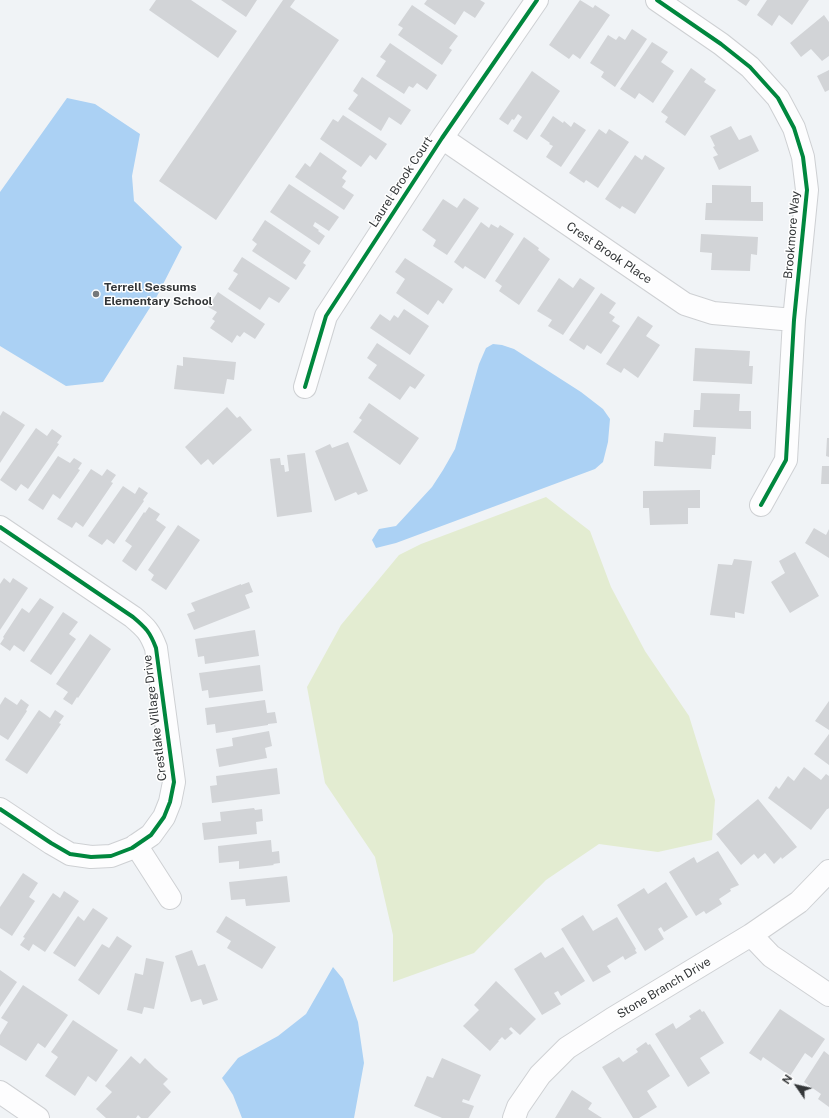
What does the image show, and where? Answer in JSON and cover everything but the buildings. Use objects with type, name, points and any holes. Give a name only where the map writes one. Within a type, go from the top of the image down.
[{"type":"street","name":"Laurel Brook Court","points":[[305,387],[326,316],[442,138],[537,0]]},
{"type":"street","name":"Brookmore Way","points":[[657,0],[721,44],[750,67],[778,98],[794,128],[803,157],[807,190],[794,320],[786,460],[761,505]]},
{"type":"street","name":"Crest Brook Place","points":[[442,138],[686,304],[713,313],[794,320]]},
{"type":"street","name":"Crestlake Village Drive","points":[[0,526],[133,617],[144,626],[151,635],[156,648],[174,782],[170,802],[164,818],[151,835],[132,848],[111,856],[91,857],[70,854],[0,809]]},
{"type":"street","points":[[136,845],[170,898]]},
{"type":"street","name":"Stone Branch Drive","points":[[514,1118],[518,1107],[540,1075],[567,1048],[751,935],[799,902],[829,871]]},
{"type":"street","points":[[751,935],[771,956],[829,995]]},
{"type":"street","points":[[0,1092],[38,1118]]},
{"type":"green space","points":[[546,497],[590,531],[611,587],[645,651],[689,716],[715,800],[712,840],[658,852],[599,844],[546,880],[474,953],[393,982],[393,935],[375,857],[325,783],[307,687],[341,625],[399,555],[421,544]]},
{"type":"water","points":[[67,98],[95,104],[140,134],[132,176],[134,201],[182,247],[156,298],[103,382],[66,386],[0,346],[0,192]]},
{"type":"water","points":[[493,344],[514,349],[581,392],[603,409],[610,419],[608,442],[603,462],[595,469],[396,543],[376,548],[372,540],[379,529],[396,526],[432,487],[443,470],[455,449],[479,364],[486,348]]},
{"type":"water","points":[[333,967],[343,979],[358,1022],[364,1063],[354,1118],[242,1118],[233,1095],[222,1078],[238,1058],[278,1036],[306,1014]]},
{"type":"cycle path","points":[[305,387],[326,316],[442,138],[537,0]]},
{"type":"cycle path","points":[[657,0],[721,44],[750,67],[778,98],[794,128],[803,157],[807,190],[794,320],[786,460],[761,505]]},
{"type":"cycle path","points":[[0,527],[133,617],[150,634],[156,648],[174,782],[170,802],[164,817],[151,835],[132,848],[111,856],[91,857],[70,854],[0,809]]},
{"type":"place","name":"Terrell Sessums Elementary School","points":[[96,294]]}]
